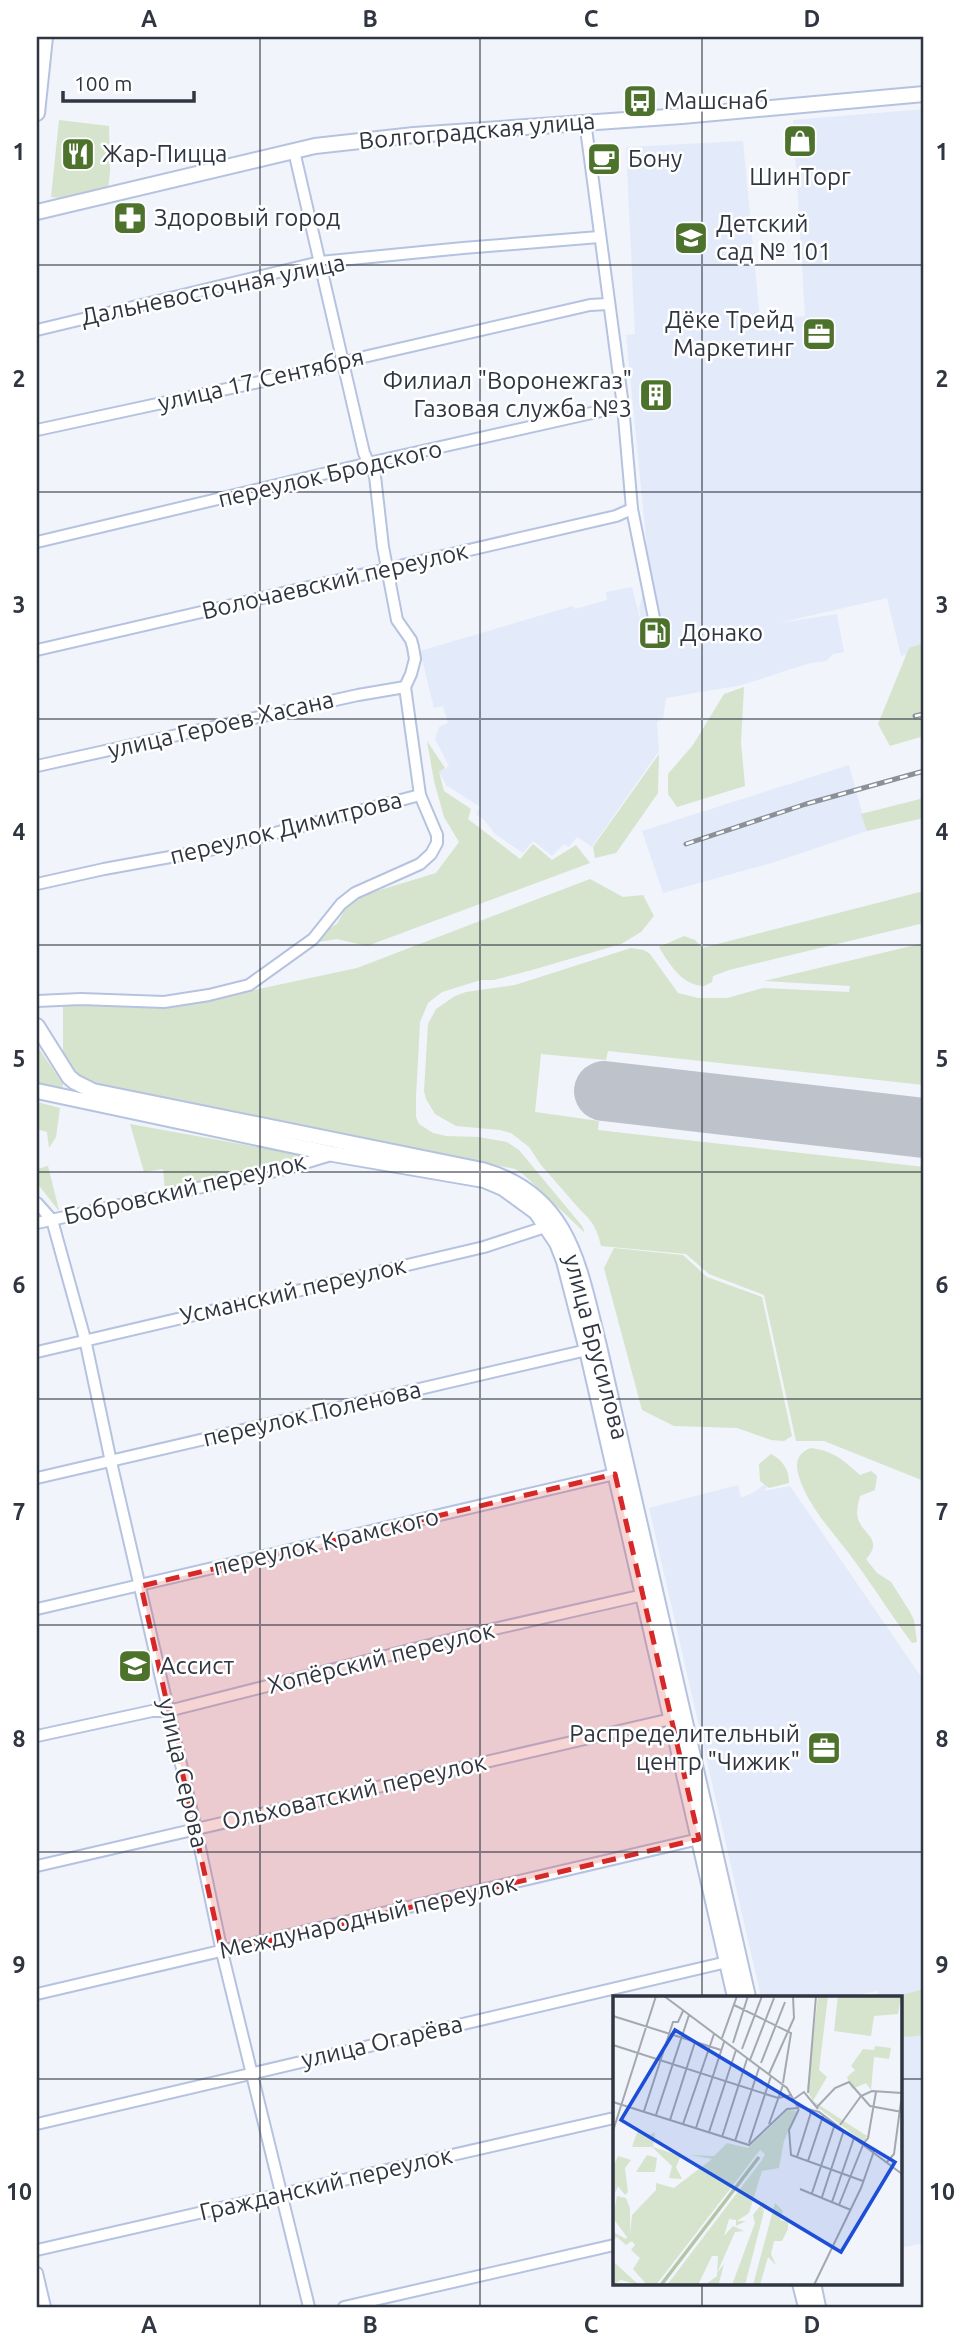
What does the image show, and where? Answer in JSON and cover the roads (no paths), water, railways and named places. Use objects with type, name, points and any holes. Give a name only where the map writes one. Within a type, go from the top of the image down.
[{"type":"main road","points":[[37,113],[39,64],[44,37]]},
{"type":"main road","name":"Волгоградская улица","points":[[37,212],[294,151],[364,140],[585,121],[682,116],[924,94]]},
{"type":"main road","name":"улица Брусилова","points":[[37,1026],[69,1077],[75,1083],[93,1091],[481,1170],[504,1177],[523,1187],[556,1221],[575,1254],[599,1346],[691,1777],[748,1996]]},
{"type":"main road","name":"улица Брусилова","points":[[37,1091],[333,1154],[484,1180],[512,1193],[536,1212],[548,1226],[564,1261],[587,1350],[671,1719],[691,1777],[699,1839],[735,1996]]},
{"type":"main road","points":[[800,2284],[806,2307]]},
{"type":"main road","points":[[813,2284],[818,2307]]},
{"type":"street","points":[[585,121],[623,406],[632,509],[654,618]]},
{"type":"street","name":"переулок Димитрова","points":[[37,884],[214,849],[420,795],[405,687],[415,659],[413,647],[397,620],[375,476],[364,453],[294,151]]},
{"type":"street","name":"Дальневосточная улица","points":[[37,330],[320,262],[599,237]]},
{"type":"street","name":"улица 17 Сентября","points":[[37,430],[342,364],[577,308],[608,304]]},
{"type":"street","name":"переулок Бродского","points":[[37,542],[623,406]]},
{"type":"street","name":"Волочаевский переулок","points":[[37,650],[616,516],[632,509]]},
{"type":"street","name":"улица Героев Хасана","points":[[37,766],[405,687]]},
{"type":"street","points":[[37,1001],[81,999],[164,1002],[249,985],[313,939],[341,904],[355,893],[420,864],[431,854],[437,843],[437,835],[420,795]]},
{"type":"street","name":"Бобровский переулок","points":[[37,1223],[285,1170],[333,1154]]},
{"type":"street","name":"улица Серова","points":[[37,1203],[52,1220],[85,1339],[222,1952],[309,2307]]},
{"type":"street","name":"Усманский переулок","points":[[37,1352],[484,1247],[548,1226]]},
{"type":"street","name":"переулок Поленова","points":[[37,1478],[587,1350]]},
{"type":"street","name":"переулок Крамского","points":[[37,1609],[615,1474]]},
{"type":"street","name":"Хопёрский переулок","points":[[37,1737],[152,1711],[168,1711],[485,1631],[643,1595]]},
{"type":"street","name":"Ольховатский переулок","points":[[37,1866],[671,1719]]},
{"type":"street","name":"Международный переулок","points":[[37,1994],[699,1839]]},
{"type":"street","name":"улица Огарёва","points":[[37,2124],[727,1962]]},
{"type":"street","name":"Гражданский переулок","points":[[37,2250],[613,2118]]},
{"type":"street","points":[[344,2307],[613,2245]]},
{"type":"street","points":[[37,2273],[45,2307]]},
{"type":"railway","points":[[915,716],[924,714]]},
{"type":"railway","points":[[686,844],[806,804],[924,771]]},
{"type":"place","name":"Машснаб","points":[[640,101]]},
{"type":"place","name":"ШинТорг","points":[[800,141]]},
{"type":"place","name":"Жар-Пицца","points":[[78,154]]},
{"type":"place","name":"Бону","points":[[604,159]]},
{"type":"place","name":"Здоровый город","points":[[130,218]]},
{"type":"place","name":"Детский сад № 101","points":[[691,238]]},
{"type":"place","name":"Дёке Трейд Маркетинг","points":[[819,334]]},
{"type":"place","name":"Филиал \"Воронежгаз\" Газовая служба №3","points":[[656,395]]},
{"type":"place","name":"Донако","points":[[655,633]]},
{"type":"place","name":"Ассист","points":[[135,1666]]},
{"type":"place","name":"Распределительный центр \"Чижик\"","points":[[824,1748]]}]
